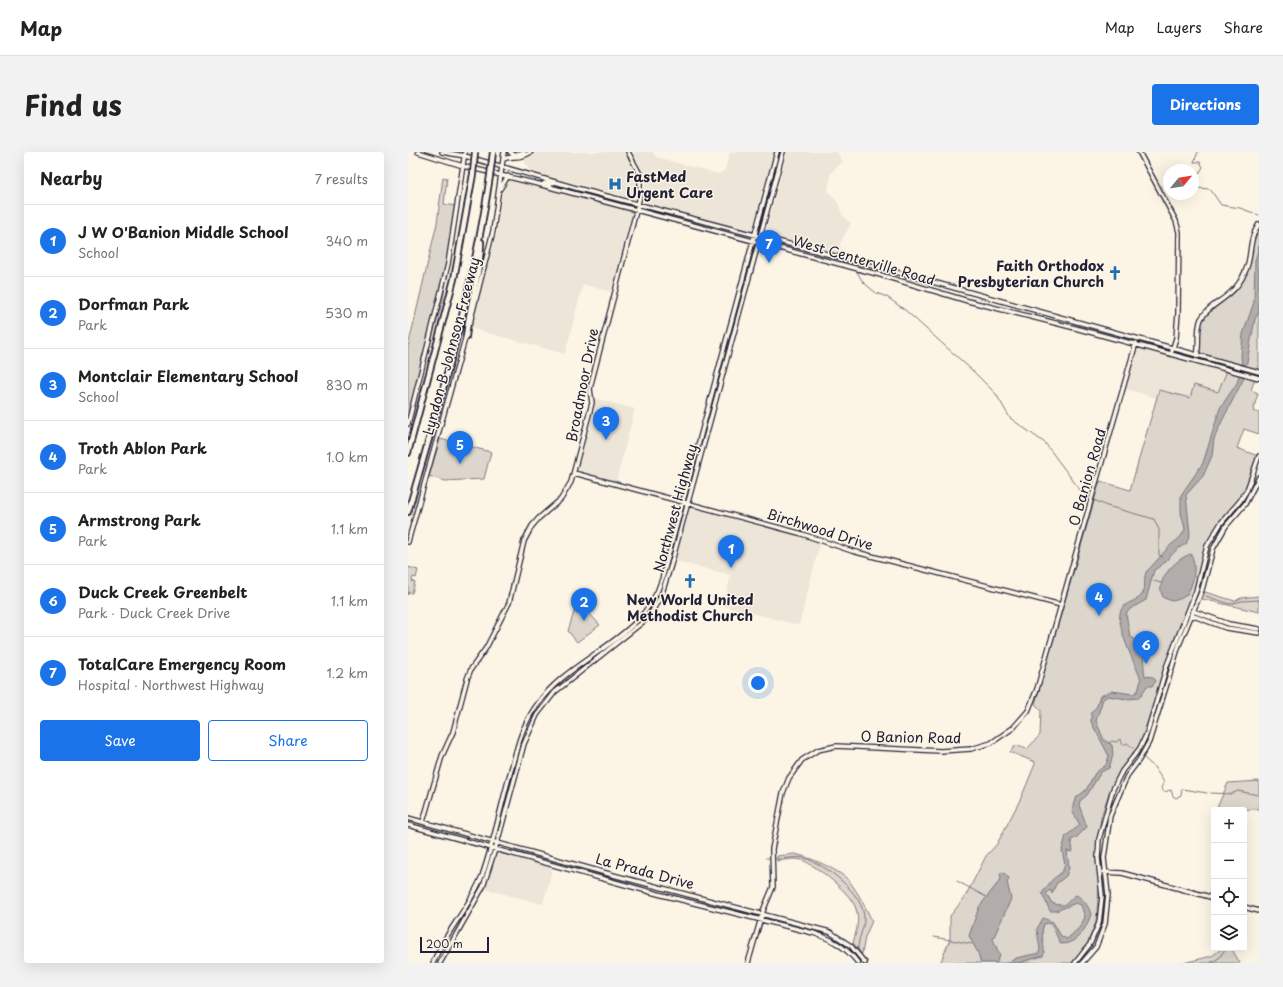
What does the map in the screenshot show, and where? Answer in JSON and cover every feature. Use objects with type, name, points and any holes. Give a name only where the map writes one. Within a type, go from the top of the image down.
[{"type":"highway","name":"Lyndon B Johnson Freeway","points":[[408,452],[438,344],[454,279],[476,152]]},
{"type":"highway","name":"Lyndon B Johnson Freeway","points":[[408,512],[461,324],[482,232],[493,152]]},
{"type":"highway","points":[[466,337],[468,317],[481,255],[482,232]]},
{"type":"main road","name":"West Centerville Road","points":[[418,152],[463,166],[508,176],[757,242],[877,274],[968,301],[1136,344],[1259,378]]},
{"type":"main road","name":"West Centerville Road","points":[[442,152],[465,154],[555,182],[638,205],[805,248],[1259,372]]},
{"type":"main road","name":"Lyndon B Johnson Freeway","points":[[408,542],[486,266],[493,231],[504,152]]},
{"type":"main road","points":[[510,152],[514,155],[524,152]]},
{"type":"main road","points":[[503,159],[508,157],[522,157],[531,152]]},
{"type":"main road","name":"Broadmoor Drive","points":[[423,822],[436,774],[453,732],[470,672],[486,648],[509,603],[524,541],[528,532],[539,518],[561,499],[569,488],[574,473],[592,403],[590,389],[592,380],[640,196],[640,174],[628,152]]},
{"type":"main road","name":"Northwest Highway","points":[[433,963],[474,893],[482,875],[520,736],[532,712],[552,687],[631,627],[649,608],[660,587],[777,152]]},
{"type":"main road","name":"Northwest Highway","points":[[440,963],[449,945],[480,894],[496,849],[524,744],[537,715],[555,692],[634,631],[653,611],[664,591],[749,278],[757,242],[760,237],[783,152]]},
{"type":"main road","points":[[1139,152],[1176,221],[1179,232],[1178,312],[1176,338],[1172,354]]},
{"type":"main road","name":"Lyndon B Johnson Freeway","points":[[408,424],[448,264],[465,154]]},
{"type":"main road","points":[[498,194],[503,181],[508,176]]},
{"type":"main road","points":[[542,185],[544,183],[551,184],[555,182]]},
{"type":"main road","points":[[769,183],[774,185]]},
{"type":"main road","points":[[640,196],[642,203],[648,207]]},
{"type":"main road","points":[[602,201],[604,198],[614,198]]},
{"type":"main road","points":[[634,220],[640,214],[644,213]]},
{"type":"main road","points":[[678,222],[680,216]]},
{"type":"main road","points":[[1196,360],[1199,327],[1202,317],[1209,309],[1233,291],[1241,279],[1248,264],[1252,237],[1259,224]]},
{"type":"main road","points":[[711,231],[713,225]]},
{"type":"main road","points":[[796,253],[805,248]]},
{"type":"main road","points":[[802,255],[808,252],[819,252]]},
{"type":"main road","points":[[877,274],[878,269]]},
{"type":"main road","points":[[744,277],[749,278]]},
{"type":"main road","name":"O Banion Road","points":[[748,963],[773,887],[774,876],[772,848],[783,793],[789,778],[801,761],[813,752],[836,746],[941,751],[971,749],[1000,738],[1021,720],[1032,702],[1037,690],[1091,505],[1137,339]]},
{"type":"main road","points":[[1075,963],[1090,944],[1099,923],[1101,906],[1098,858],[1099,839],[1113,789],[1122,771],[1140,748],[1147,733],[1167,665],[1196,591],[1207,546],[1221,522],[1240,501],[1247,490],[1259,456]]},
{"type":"main road","name":"Birchwood Drive","points":[[574,473],[799,533],[852,551],[1061,605]]},
{"type":"main road","points":[[1082,963],[1091,954],[1102,934],[1108,907],[1104,872],[1105,840],[1110,816],[1122,786],[1149,742],[1179,645],[1202,590],[1216,542],[1226,526],[1245,504],[1259,477]]},
{"type":"main road","points":[[1188,611],[1226,628],[1259,633]]},
{"type":"main road","points":[[1193,614],[1221,622],[1259,629]]},
{"type":"main road","name":"La Prada Drive","points":[[408,818],[613,876],[830,932],[852,946],[865,963]]},
{"type":"main road","name":"La Prada Drive","points":[[408,825],[658,894],[826,937],[843,947],[858,963]]},
{"type":"main road","points":[[541,861],[542,855]]},
{"type":"main road","points":[[1100,871],[1122,873],[1211,897]]},
{"type":"main road","points":[[1101,906],[1108,907]]},
{"type":"main road","points":[[1247,908],[1259,911]]},
{"type":"shaded area","points":[[538,152],[623,152],[634,168],[637,178],[635,199],[564,181],[530,170],[524,160]]},
{"type":"shaded area","points":[[633,152],[653,152],[656,157],[718,174],[725,170],[730,152],[774,152],[752,231],[646,203],[643,199],[645,186],[644,174]]},
{"type":"shaded area","points":[[787,152],[837,152],[843,162],[831,173],[828,191],[838,203],[842,214],[851,224],[839,245],[844,252],[843,256],[767,235],[767,228]]},
{"type":"shaded area","points":[[443,177],[447,178],[444,204],[456,206],[457,212],[443,300],[408,423],[408,347],[437,223]]},
{"type":"shaded area","points":[[510,178],[633,211],[611,292],[583,284],[565,354],[470,328],[497,232],[502,196],[507,179]]},
{"type":"shaded area","points":[[1259,227],[1259,371],[1200,353],[1200,328],[1202,322],[1210,312],[1234,293],[1240,285],[1249,266],[1252,244]]},
{"type":"shaded area","points":[[1259,246],[1259,312],[1255,319],[1244,378],[1214,439],[1212,456],[1203,476],[1186,495],[1190,534],[1186,544],[1177,549],[1163,564],[1154,570],[1146,600],[1130,609],[1126,614],[1130,636],[1139,644],[1143,654],[1145,676],[1153,677],[1156,681],[1152,686],[1147,686],[1139,698],[1127,699],[1108,696],[1103,699],[1096,721],[1104,740],[1112,745],[1113,755],[1109,768],[1101,772],[1087,795],[1080,801],[1079,805],[1087,827],[1077,837],[1071,840],[1073,851],[1067,851],[1069,868],[1066,876],[1056,884],[1052,894],[1050,890],[1046,893],[1052,903],[1058,905],[1065,905],[1076,895],[1079,896],[1089,908],[1091,914],[1081,934],[1077,938],[1067,943],[1061,944],[1051,925],[1049,923],[1044,924],[1042,934],[1044,950],[1043,956],[1018,963],[1008,963],[1016,958],[1039,953],[1040,950],[1037,929],[1043,918],[1053,922],[1061,936],[1067,939],[1080,927],[1085,917],[1081,905],[1076,903],[1056,911],[1050,911],[1042,893],[1052,880],[1062,872],[1065,865],[1062,850],[1066,836],[1080,825],[1072,811],[1074,802],[1077,797],[1086,790],[1095,773],[1106,765],[1109,756],[1091,722],[1091,713],[1097,706],[1100,696],[1112,691],[1133,694],[1138,691],[1141,680],[1126,645],[1120,625],[1121,610],[1125,605],[1141,596],[1144,590],[1146,572],[1168,547],[1181,536],[1185,529],[1181,513],[1181,495],[1203,463],[1220,408],[1237,383],[1242,365],[1241,356],[1243,334],[1254,302],[1255,261]]},
{"type":"shaded area","points":[[1139,348],[1227,371],[1218,392],[1190,398],[1159,390],[1156,398],[1126,389],[1136,351]]},
{"type":"shaded area","points":[[1227,371],[1255,379],[1251,390],[1258,393],[1253,411],[1259,413],[1259,434],[1244,429],[1237,448],[1258,456],[1248,486],[1240,500],[1207,545],[1195,590],[1173,642],[1141,742],[1109,793],[1101,817],[1096,859],[1099,887],[1096,922],[1086,947],[1072,963],[942,963],[941,961],[950,939],[950,916],[965,897],[986,856],[997,844],[1021,798],[1035,764],[1035,762],[1010,752],[1016,745],[1027,749],[1040,735],[1041,710],[1035,704],[1100,481],[1130,490],[1159,390],[1190,398],[1194,385],[1218,392]]},
{"type":"shaded area","points":[[594,398],[635,409],[616,481],[577,470],[594,410]]},
{"type":"shaded area","points":[[440,439],[491,452],[484,479],[445,481],[429,476]]},
{"type":"shaded area","points":[[690,507],[811,538],[820,543],[799,625],[723,606],[731,575],[675,561]]},
{"type":"shaded area","points":[[1191,554],[1194,563],[1194,574],[1187,594],[1182,598],[1172,601],[1164,598],[1161,592],[1161,585],[1167,572],[1179,560]]},
{"type":"shaded area","points":[[408,567],[418,570],[416,578],[413,577],[412,581],[415,582],[412,593],[409,592],[408,595]]},
{"type":"shaded area","points":[[1205,592],[1235,601],[1241,598],[1259,596],[1259,612],[1202,599]]},
{"type":"shaded area","points":[[576,606],[587,611],[600,625],[577,642],[568,631]]},
{"type":"shaded area","points":[[1259,781],[1259,809],[1247,809],[1247,807],[1217,807],[1228,783]]},
{"type":"shaded area","points":[[497,851],[553,866],[543,904],[485,889]]},
{"type":"shaded area","points":[[794,854],[816,861],[840,873],[850,882],[872,921],[865,937],[862,954],[853,943],[858,918],[853,903],[841,888],[825,874],[808,863],[796,859],[777,861],[777,856]]},
{"type":"shaded area","points":[[1003,872],[1009,878],[1007,882],[1011,899],[993,939],[1000,956],[996,963],[981,963],[978,953],[969,936],[979,907],[1001,879],[1000,873]]},
{"type":"shaded area","points":[[1219,951],[1233,951],[1240,963],[1183,963],[1212,956]]},
{"type":"waterway","points":[[1198,152],[1194,162],[1200,162],[1203,167],[1194,181],[1196,188],[1210,189],[1221,205],[1240,208],[1259,215]]},
{"type":"waterway","points":[[857,272],[863,282],[876,293],[887,297],[905,310],[973,371],[996,394],[1010,418],[1045,443],[1080,490],[1090,497]]},
{"type":"waterway","points":[[1092,499],[1107,506],[1154,519],[1159,530],[1159,555],[1163,557]]},
{"type":"waterway","points":[[1150,580],[1161,583]]},
{"type":"waterway","points":[[1206,596],[1230,604],[1242,601],[1259,600]]},
{"type":"waterway","points":[[1109,743],[1112,741],[1116,742],[1120,739],[1123,745],[1127,743],[1133,748]]},
{"type":"waterway","points":[[1144,758],[1154,767],[1164,782],[1161,788],[1164,792],[1171,790],[1173,796],[1176,798],[1181,795],[1182,789],[1207,793]]},
{"type":"waterway","points":[[1211,793],[1231,794],[1238,791],[1258,795]]},
{"type":"waterway","points":[[776,859],[801,857],[813,861],[832,873],[851,890],[863,909],[864,919],[858,949]]},
{"type":"waterway","points":[[957,881],[986,897]]},
{"type":"waterway","points":[[934,937],[972,944]]},
{"type":"waterway","points":[[1210,963],[1219,958],[1224,951]]},
{"type":"place","name":"FastMed Urgent Care","points":[[615,184]]},
{"type":"place","name":"TotalCare Emergency Room","points":[[769,263]]},
{"type":"place","name":"Faith Orthodox Presbyterian Church","points":[[1115,273]]},
{"type":"place","name":"Montclair Elementary School","points":[[606,440]]},
{"type":"place","name":"Armstrong Park","points":[[460,464]]},
{"type":"place","name":"J W O'Banion Middle School","points":[[731,568]]},
{"type":"place","name":"New World United Methodist Church","points":[[690,581]]},
{"type":"place","name":"Troth Ablon Park","points":[[1099,616]]},
{"type":"place","name":"Dorfman Park","points":[[584,621]]},
{"type":"place","name":"Duck Creek Greenbelt","points":[[1146,664]]}]
